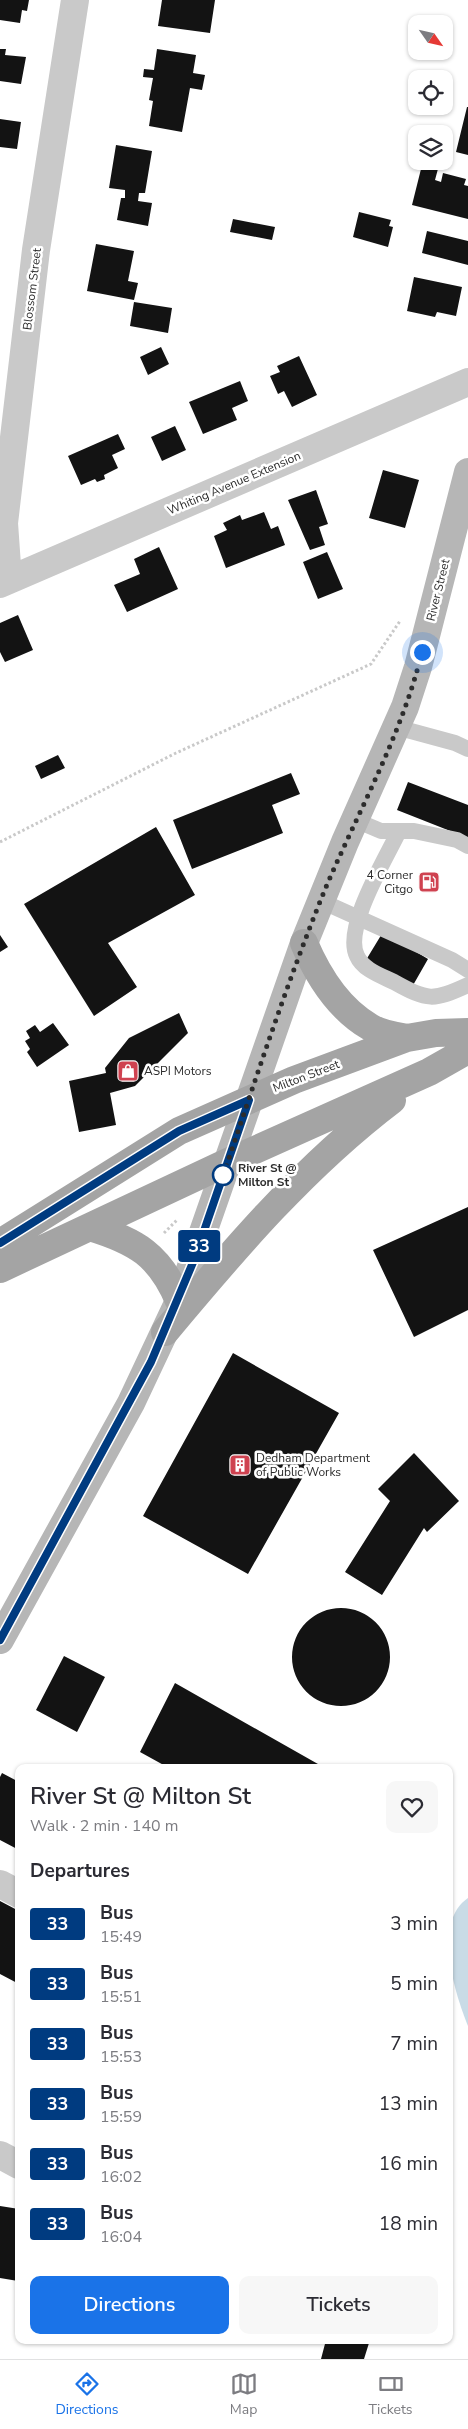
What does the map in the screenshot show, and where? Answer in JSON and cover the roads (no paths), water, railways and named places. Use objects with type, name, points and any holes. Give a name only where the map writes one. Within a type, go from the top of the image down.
[{"type":"main road","points":[[304,943],[322,980],[352,1013],[370,1027],[407,1038]]},
{"type":"main road","name":"Milton Street","points":[[0,1243],[179,1131],[310,1074],[407,1038],[436,1033],[468,1032]]},
{"type":"main road","points":[[0,1269],[228,1162],[430,1072],[468,1050]]},
{"type":"main road","points":[[165,1332],[242,1240],[307,1172],[377,1111],[430,1072]]},
{"type":"main road","points":[[90,1227],[120,1236],[145,1251],[160,1265],[179,1301]]},
{"type":"street","name":"Blossom Street","points":[[4,582],[4,523],[36,250],[75,0]]},
{"type":"street","name":"Whiting Avenue Extension","points":[[4,582],[468,382]]},
{"type":"street","name":"River Street","points":[[0,1640],[131,1403],[179,1301],[304,943],[396,727],[418,667],[468,472]]},
{"type":"street","points":[[0,1884],[15,1892]]},
{"type":"street","points":[[0,2156],[15,2163]]},
{"type":"lane","points":[[396,727],[468,749]]},
{"type":"lane","points":[[355,820],[381,832],[398,833],[414,831],[457,840],[468,846]]},
{"type":"lane","points":[[398,833],[358,916],[354,947],[357,958],[366,967],[428,998],[441,997],[468,985]]},
{"type":"lane","points":[[321,901],[358,916],[452,960],[468,970]]},
{"type":"water","points":[[468,1898],[468,2026],[457,1996],[453,1978],[453,1919],[457,1909]]},
{"type":"place","name":"4 Corner Citgo","points":[[429,882]]},
{"type":"place","name":"ASPI Motors","points":[[128,1071]]},
{"type":"place","name":"River St @ Milton St","points":[[223,1175]]},
{"type":"place","name":"Dedham Department of Public Works","points":[[240,1465]]}]
